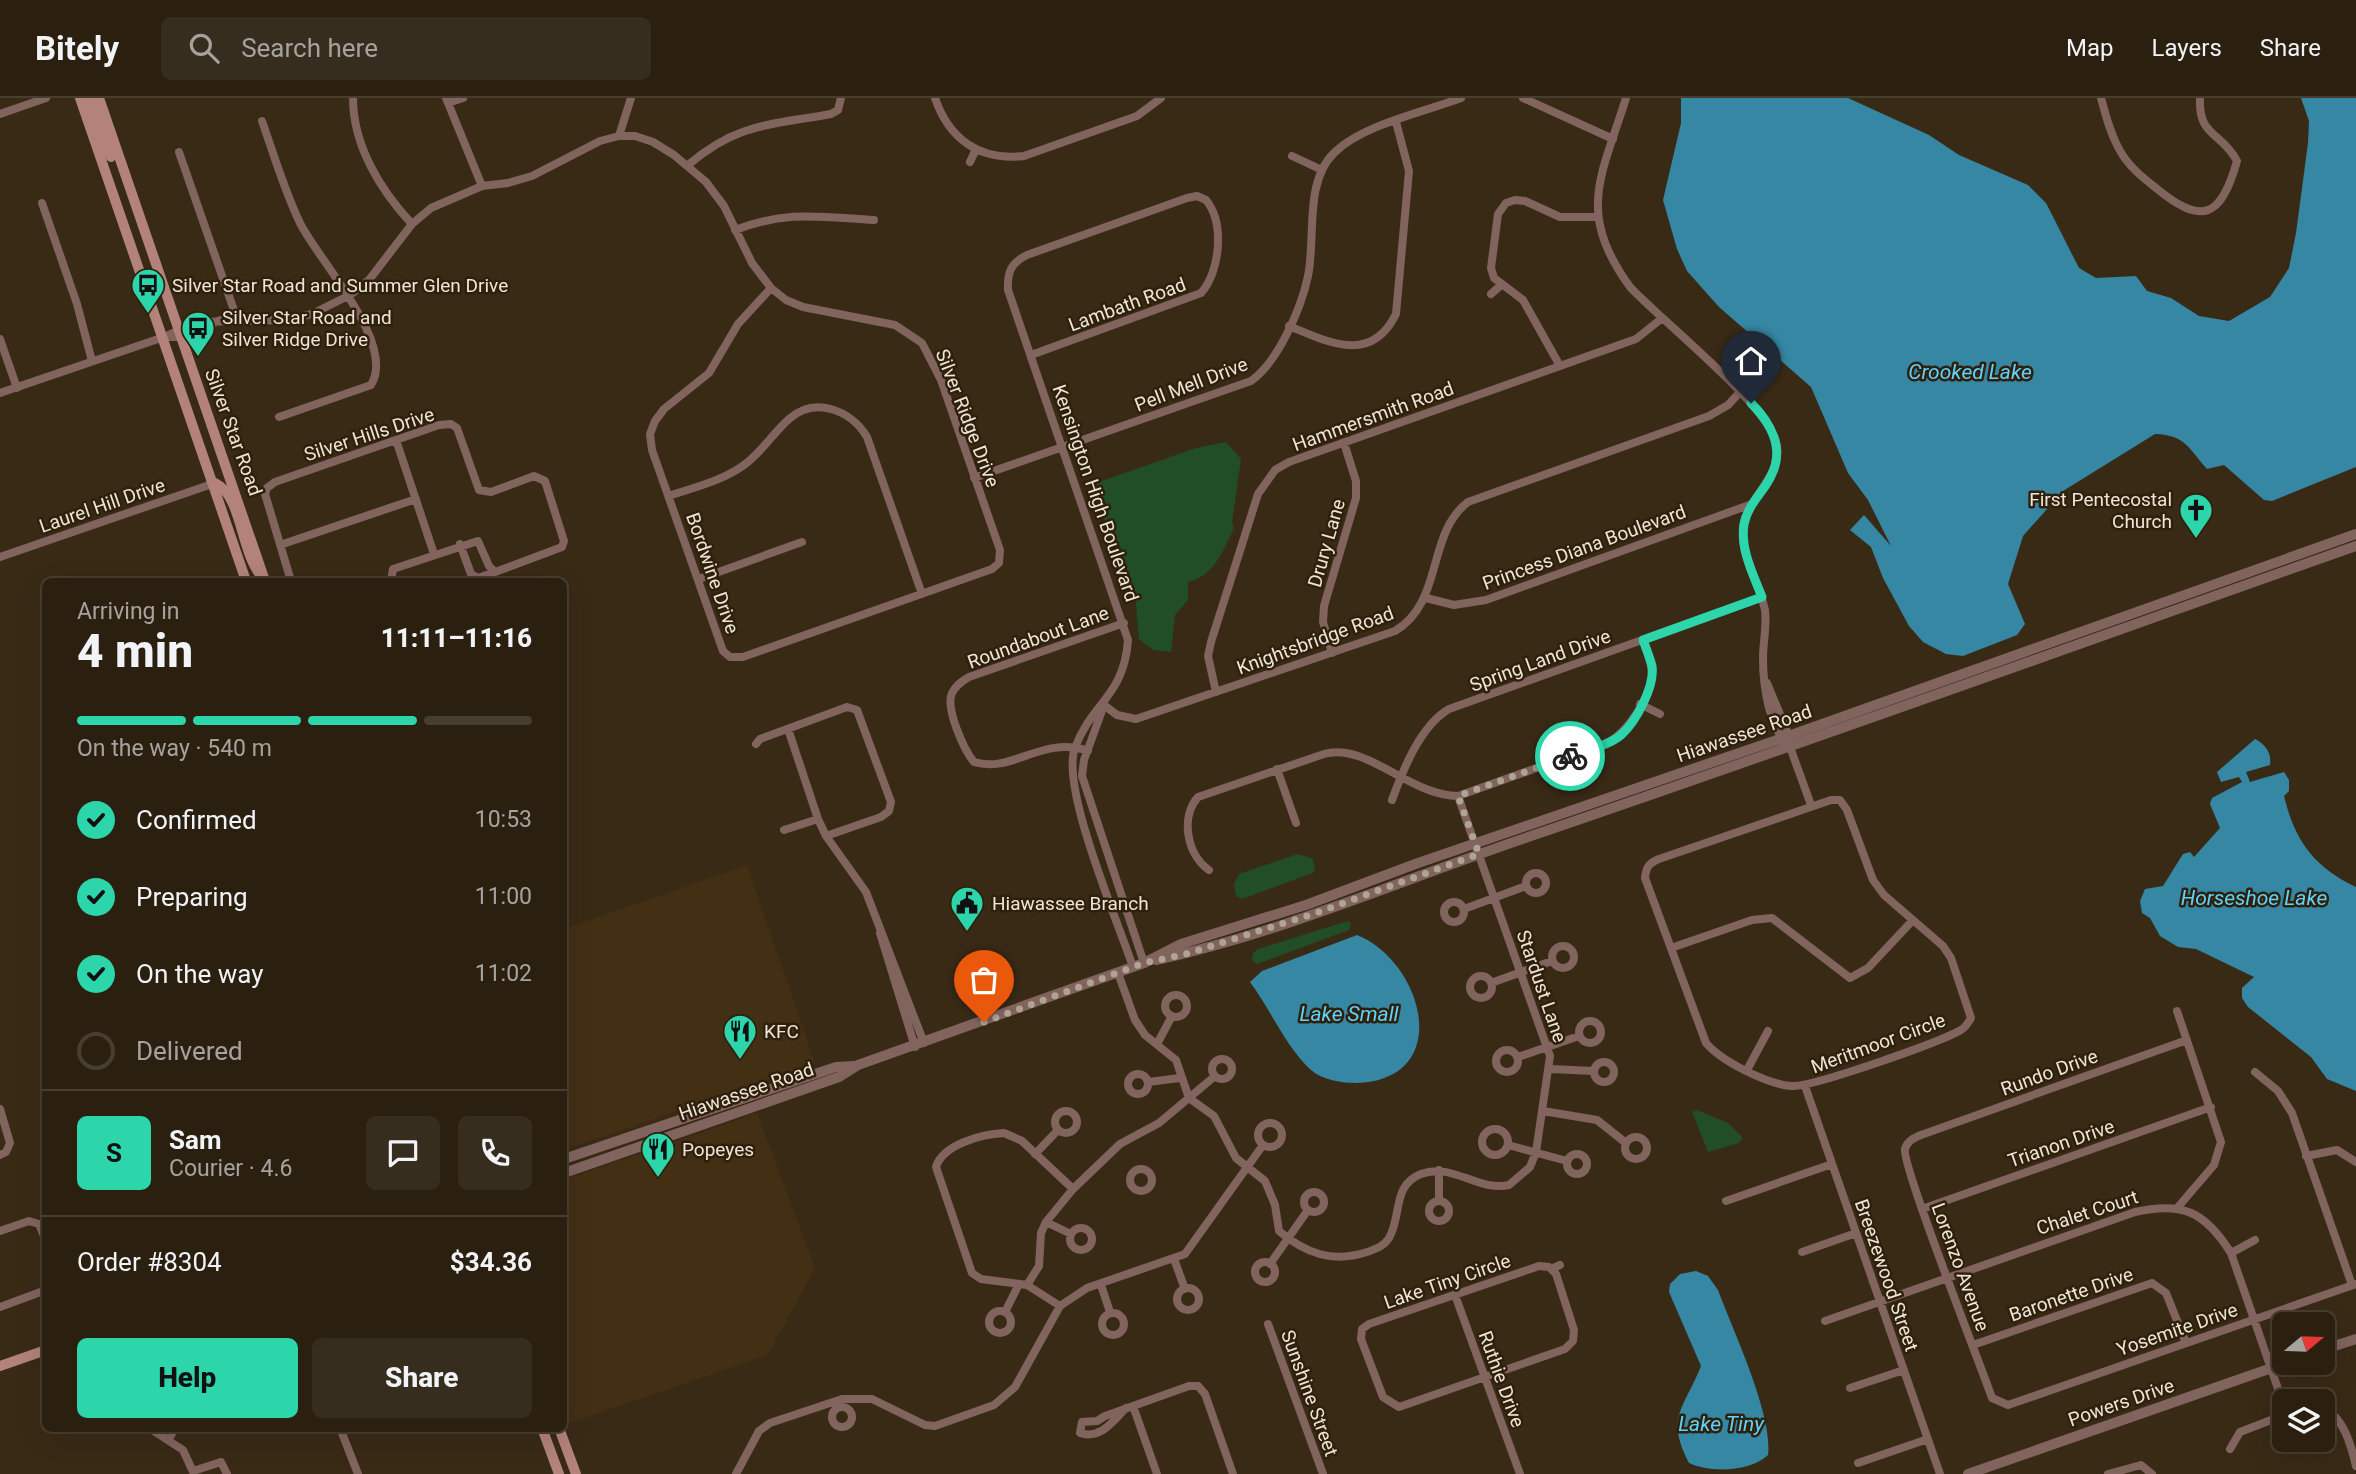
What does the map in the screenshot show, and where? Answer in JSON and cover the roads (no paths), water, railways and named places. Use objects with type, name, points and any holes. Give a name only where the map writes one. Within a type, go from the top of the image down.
[{"type":"main road","name":"Silver Star Road","points":[[80,98],[215,483],[245,578]]},
{"type":"main road","points":[[89,98],[118,176],[131,192]]},
{"type":"main road","name":"Silver Star Road","points":[[99,98],[260,578]]},
{"type":"main road","points":[[215,483],[228,491],[253,567],[259,578]]},
{"type":"main road","points":[[242,567],[257,578]]},
{"type":"main road","points":[[0,1366],[42,1351]]},
{"type":"main road","points":[[543,1432],[559,1474]]},
{"type":"main road","points":[[560,1432],[576,1474]]},
{"type":"street","points":[[0,114],[46,98]]},
{"type":"street","points":[[353,98],[363,144],[378,183],[412,224]]},
{"type":"street","points":[[463,98],[447,101],[482,186]]},
{"type":"street","points":[[0,393],[223,319],[285,320],[312,314],[349,295],[380,269],[412,224],[431,208],[482,186],[508,183],[532,176],[600,141],[619,136],[631,98]]},
{"type":"street","points":[[688,165],[730,134],[831,114],[838,110],[841,98]]},
{"type":"street","points":[[935,98],[947,126],[976,149],[998,156],[1024,156],[1137,116],[1161,98]]},
{"type":"street","name":"Pell Mell Drive","points":[[974,478],[1251,381],[1272,361],[1289,326],[1308,275],[1317,185],[1322,170],[1345,143],[1461,98]]},
{"type":"street","points":[[1523,98],[1613,139]]},
{"type":"street","points":[[1626,98],[1597,194],[1596,217],[1601,238],[1613,263],[1630,288],[1762,414],[1777,445],[1771,477],[1752,504],[1744,525],[1743,542],[1762,597],[1765,615],[1765,679],[1774,694],[1785,737],[1811,804]]},
{"type":"street","points":[[2101,98],[2119,151],[2133,168],[2179,208],[2203,214],[2211,210],[2225,189],[2237,161],[2230,148],[2207,131],[2200,119],[2200,98]]},
{"type":"street","points":[[262,121],[301,226],[349,295],[368,335],[378,374],[371,385],[279,416]]},
{"type":"street","points":[[1289,326],[1348,347],[1371,341],[1391,324],[1396,314],[1409,171],[1396,122]]},
{"type":"street","name":"Silver Ridge Drive","points":[[619,136],[653,142],[688,165],[724,206],[752,262],[771,288],[786,300],[803,307],[894,325],[922,343],[942,380],[1000,550]]},
{"type":"street","points":[[970,162],[976,149]]},
{"type":"street","points":[[179,152],[237,319]]},
{"type":"street","points":[[1292,156],[1322,170]]},
{"type":"street","name":"Lambath Road","points":[[1031,355],[1201,293],[1207,286],[1214,266],[1216,220],[1206,200],[1197,196],[1187,198]]},
{"type":"street","name":"Kensington High Boulevard","points":[[1133,967],[1074,796],[1070,764],[1075,746],[1088,722],[1104,705],[1121,677],[1127,657],[1125,622],[1008,290],[1010,268],[1017,260],[1187,198]]},
{"type":"street","points":[[1560,366],[1531,310],[1523,300],[1500,286],[1491,268],[1498,214],[1506,203],[1525,201],[1560,218],[1596,217]]},
{"type":"street","points":[[42,203],[77,304],[92,361]]},
{"type":"street","points":[[735,230],[768,218],[791,215],[874,220]]},
{"type":"street","points":[[1491,294],[1500,286]]},
{"type":"street","name":"Bordwine Drive","points":[[771,288],[738,324],[709,373],[664,410],[655,421],[650,434],[652,450],[723,651],[730,657],[743,657],[992,569],[999,563],[1000,550]]},
{"type":"street","name":"Hammersmith Road","points":[[1216,692],[1209,665],[1211,642],[1263,483],[1289,462],[1636,339],[1661,320]]},
{"type":"street","points":[[0,339],[17,388]]},
{"type":"street","name":"Knightsbridge Road","points":[[1104,705],[1117,715],[1136,719],[1395,631],[1415,615],[1426,598],[1450,522],[1468,502],[1709,416],[1740,392]]},
{"type":"street","points":[[669,496],[723,478],[744,466],[763,449],[790,417],[801,411],[831,408],[859,423],[867,436],[922,594]]},
{"type":"street","name":"Silver Hills Drive","points":[[290,578],[265,495],[267,488],[439,425],[451,424],[457,428],[479,490],[491,492],[534,476],[545,481],[564,541],[562,547],[495,572]]},
{"type":"street","points":[[396,440],[434,554]]},
{"type":"street","name":"Drury Lane","points":[[1332,653],[1323,622],[1324,606],[1356,498],[1356,481],[1344,443]]},
{"type":"street","name":"Laurel Hill Drive","points":[[0,557],[215,483]]},
{"type":"street","points":[[280,545],[416,499]]},
{"type":"street","name":"Princess Diana Boulevard","points":[[1426,598],[1454,605],[1486,600],[1752,504]]},
{"type":"street","name":"Hiawassee Road","points":[[2179,603],[2254,570],[2356,534]]},
{"type":"street","points":[[392,578],[393,569],[460,544],[478,541],[489,566],[495,572],[478,578],[471,574],[460,544]]},
{"type":"street","points":[[699,579],[802,542]]},
{"type":"street","name":"Hiawassee Road","points":[[1144,963],[1186,954],[1316,913],[1790,747],[1912,698],[2179,603],[2258,580],[2356,546]]},
{"type":"street","points":[[2254,570],[2258,580]]},
{"type":"street","name":"Spring Land Drive","points":[[1392,800],[1400,778],[1430,725],[1449,709],[1762,597]]},
{"type":"street","name":"Roundabout Lane","points":[[1088,751],[1075,746],[1052,746],[996,765],[974,762],[966,752],[949,704],[951,694],[969,677],[1125,622]]},
{"type":"street","points":[[1209,870],[1199,863],[1188,835],[1189,806],[1207,792],[1277,769],[1334,751],[1344,751],[1432,793],[1458,796],[1609,742],[1620,736],[1631,723],[1652,681],[1652,666],[1643,640]]},
{"type":"street","name":"Hiawassee Road","points":[[567,1157],[836,1067],[858,1065],[919,1045],[1144,963],[1181,944],[1306,905],[1474,843],[1785,737],[1912,698]]},
{"type":"street","points":[[1640,704],[1660,714]]},
{"type":"street","name":"Kensington High Boulevard","points":[[1104,705],[1082,776],[1086,795],[1144,963]]},
{"type":"street","points":[[756,744],[760,739],[847,707],[857,710],[863,719],[891,802],[889,811],[881,817],[826,836]]},
{"type":"street","points":[[788,729],[826,836],[866,892],[879,930],[880,942],[919,1045]]},
{"type":"street","points":[[1277,769],[1296,823]]},
{"type":"street","name":"Stardust Lane","points":[[1439,1170],[1480,1184],[1504,1186],[1521,1178],[1530,1167],[1536,1152],[1550,1069],[1548,1047],[1458,796]]},
{"type":"street","name":"Meritmoor Circle","points":[[1840,800],[1847,810],[1874,880],[1884,895],[1934,936],[1951,958],[1971,1018],[1966,1026],[1805,1086],[1780,1085],[1721,1059],[1706,1043],[1645,878],[1650,863],[1811,804],[1840,800]]},
{"type":"street","points":[[784,830],[818,819]]},
{"type":"street","points":[[1464,909],[1526,886]]},
{"type":"street","points":[[1671,948],[1752,920],[1772,918],[1850,978],[1868,968],[1913,920]]},
{"type":"street","points":[[1491,983],[1552,961]]},
{"type":"street","points":[[1118,973],[1135,1020],[1145,1035],[1175,1060],[1189,1098],[1219,1123],[1236,1158],[1265,1181],[1275,1206],[1279,1231],[1287,1238],[1317,1255],[1334,1259],[1379,1248],[1388,1240],[1393,1230],[1400,1195],[1407,1182],[1420,1174],[1439,1170],[1439,1201]]},
{"type":"street","points":[[2177,1011],[2220,1132],[2220,1153],[2214,1165],[2178,1208],[2203,1218],[2218,1233],[2231,1253],[2278,1389]]},
{"type":"street","points":[[1157,1044],[1172,1016]]},
{"type":"street","points":[[1747,1070],[1768,1031]]},
{"type":"street","points":[[1518,1057],[1579,1036]]},
{"type":"street","name":"Rundo Drive","points":[[1921,1135],[2187,1040]]},
{"type":"street","name":"Hiawassee Road","points":[[567,1171],[839,1077],[858,1065]]},
{"type":"street","points":[[1550,1069],[1594,1071]]},
{"type":"street","points":[[2255,1072],[2278,1091],[2292,1113],[2354,1284]]},
{"type":"street","points":[[1005,1312],[1039,1266],[1041,1233],[1046,1222],[1073,1189],[1120,1144],[1158,1123],[1215,1076]]},
{"type":"street","points":[[1148,1082],[1180,1078]]},
{"type":"street","name":"Breezewood Street","points":[[1805,1086],[1940,1474]]},
{"type":"street","name":"Trianon Drive","points":[[1922,1209],[2211,1107]]},
{"type":"street","points":[[1543,1111],[1597,1120],[1626,1143]]},
{"type":"street","points":[[0,1155],[6,1152],[10,1143],[1,1112]]},
{"type":"street","points":[[1035,1154],[1058,1130]]},
{"type":"street","points":[[1060,1306],[1023,1285],[981,1279],[972,1273],[936,1167],[938,1160],[951,1148],[995,1133],[1011,1135],[1073,1189]]},
{"type":"street","name":"Lorenzo Avenue","points":[[1921,1135],[1910,1141],[1905,1149],[1905,1159],[1992,1398],[2008,1405]]},
{"type":"street","points":[[736,1474],[759,1431],[770,1423],[837,1404],[863,1397],[925,1425],[935,1426],[967,1417],[1005,1398],[1015,1387],[1060,1306],[1073,1294],[1174,1259],[1192,1247],[1263,1144]]},
{"type":"street","points":[[1507,1145],[1567,1161]]},
{"type":"street","points":[[2306,1156],[2337,1150],[2356,1162]]},
{"type":"street","points":[[1726,1201],[1832,1164]]},
{"type":"street","name":"Chalet Court","points":[[1825,1321],[2135,1212],[2156,1207],[2178,1208]]},
{"type":"street","points":[[1270,1264],[1308,1210]]},
{"type":"street","points":[[0,1231],[29,1221],[38,1224],[42,1232]]},
{"type":"street","points":[[1046,1222],[1072,1234]]},
{"type":"street","points":[[1802,1252],[1856,1233]]},
{"type":"street","points":[[2231,1253],[2255,1241]]},
{"type":"street","points":[[1174,1259],[1185,1289]]},
{"type":"street","name":"Lake Tiny Circle","points":[[1539,1265],[1551,1269],[1556,1274],[1574,1330],[1573,1341],[1565,1349],[1399,1406],[1383,1398],[1362,1339],[1362,1329],[1369,1324],[1539,1265]]},
{"type":"street","points":[[1551,1269],[1560,1265]]},
{"type":"street","name":"Baronette Drive","points":[[1973,1345],[2152,1283],[2166,1293],[2186,1343]]},
{"type":"street","name":"Yosemite Drive","points":[[2008,1405],[2354,1284]]},
{"type":"street","points":[[1101,1285],[1110,1312]]},
{"type":"street","points":[[0,1307],[42,1291]]},
{"type":"street","name":"Ruthie Drive","points":[[1455,1295],[1520,1474]]},
{"type":"street","name":"Sunshine Street","points":[[1268,1324],[1323,1474]]},
{"type":"street","points":[[2335,1346],[2356,1339]]},
{"type":"street","name":"Powers Drive","points":[[1968,1474],[2271,1368]]},
{"type":"street","points":[[1850,1388],[1903,1370]]},
{"type":"street","points":[[1129,1407],[1109,1428],[1086,1435],[1080,1433],[1082,1422],[1097,1421],[1129,1407],[1189,1386],[1198,1386],[1205,1394],[1233,1474]]},
{"type":"street","points":[[1129,1407],[1157,1474]]},
{"type":"street","points":[[2335,1414],[2340,1420],[2356,1465]]},
{"type":"street","points":[[2230,1449],[2240,1432],[2272,1420]]},
{"type":"street","points":[[156,1432],[183,1450],[193,1473],[221,1462],[227,1474]]},
{"type":"street","points":[[169,1439],[173,1432]]},
{"type":"street","points":[[342,1432],[358,1474]]},
{"type":"street","points":[[1858,1463],[1928,1439]]},
{"type":"street","points":[[2111,1473],[2141,1465],[2152,1474]]},
{"type":"water","name":"Crooked Lake","points":[[1681,98],[1848,98],[1929,135],[1959,155],[2028,185],[2046,203],[2079,268],[2096,278],[2136,276],[2147,291],[2171,298],[2199,316],[2229,321],[2270,297],[2289,268],[2308,143],[2309,121],[2301,98],[2356,98],[2356,467],[2272,501],[2264,500],[2224,465],[2207,469],[2186,444],[2174,437],[2155,434],[2063,491],[2023,536],[2008,584],[2025,624],[2017,635],[1963,656],[1946,654],[1923,642],[1909,626],[1883,578],[1871,547],[1850,530],[1864,515],[1891,546],[1868,500],[1848,473],[1811,387],[1719,307],[1687,271],[1677,249],[1663,200],[1681,123]]},
{"type":"water","name":"Horseshoe Lake","points":[[2255,739],[2267,749],[2270,765],[2246,772],[2250,782],[2284,772],[2289,780],[2289,791],[2284,796],[2294,826],[2308,851],[2329,871],[2356,887],[2356,1091],[2327,1079],[2311,1057],[2248,1007],[2242,998],[2242,988],[2254,977],[2196,949],[2178,947],[2160,936],[2150,918],[2142,913],[2140,901],[2145,889],[2163,886],[2183,854],[2190,852],[2194,857],[2220,828],[2210,804],[2212,798],[2242,782],[2239,777],[2221,782],[2217,772]]},
{"type":"water","name":"Lake Small","points":[[1357,935],[1380,949],[1399,969],[1412,993],[1419,1018],[1417,1042],[1407,1062],[1387,1077],[1356,1083],[1332,1080],[1311,1070],[1293,1050],[1250,982],[1262,971]]},
{"type":"water","name":"Lake Tiny","points":[[1696,1271],[1708,1276],[1718,1290],[1750,1372],[1764,1418],[1768,1455],[1741,1468],[1718,1469],[1689,1463],[1678,1434],[1683,1403],[1701,1366],[1669,1292],[1670,1284],[1680,1274]]},
{"type":"place","name":"Silver Star Road and Summer Glen Drive","points":[[148,315]]},
{"type":"place","name":"Silver Star Road and Silver Ridge Drive","points":[[198,358]]},
{"type":"place","name":"First Pentecostal Church","points":[[2196,540]]},
{"type":"place","name":"Hiawassee Branch","points":[[967,933]]},
{"type":"place","name":"KFC","points":[[740,1061]]},
{"type":"place","name":"Popeyes","points":[[658,1179]]}]
